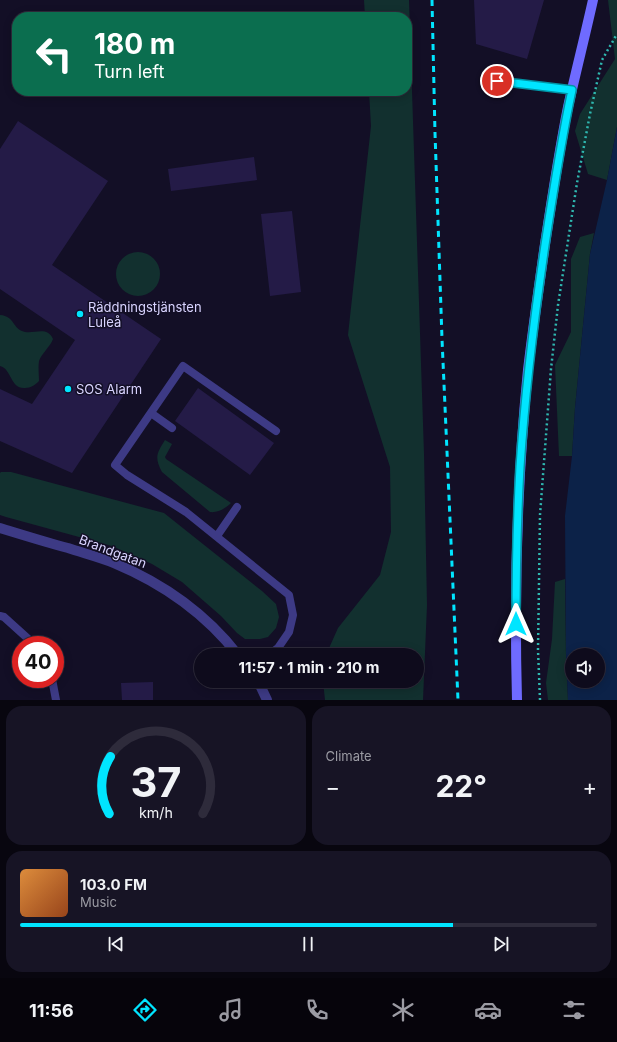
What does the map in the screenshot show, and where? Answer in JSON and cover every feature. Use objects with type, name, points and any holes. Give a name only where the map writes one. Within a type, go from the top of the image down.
[{"type":"street","points":[[518,700],[516,653],[517,552],[520,468],[528,370],[553,191],[572,90],[593,0]]},
{"type":"street","name":"Brandgatan","points":[[0,528],[113,562],[153,582],[209,623],[232,648]]},
{"type":"street","points":[[261,688],[267,700]]},
{"type":"lane","points":[[497,81],[572,90]]},
{"type":"lane","points":[[276,431],[184,366],[115,465],[127,475],[186,512],[289,595],[293,615],[289,632],[278,648]]},
{"type":"lane","points":[[151,413],[172,428]]},
{"type":"lane","points":[[217,536],[237,507]]},
{"type":"lane","points":[[0,616],[4,617],[25,636]]},
{"type":"lane","points":[[54,688],[56,700]]},
{"type":"path","points":[[540,700],[538,650],[540,515],[551,369],[558,305],[577,183],[590,114],[602,60],[617,34]]},
{"type":"green space","points":[[364,0],[409,0],[409,12],[365,12]]},
{"type":"green space","points":[[608,0],[617,0],[617,127],[607,180],[588,174],[575,131],[580,114],[615,59]]},
{"type":"green space","points":[[412,91],[424,454],[427,605],[424,676],[424,648],[329,648],[338,628],[380,575],[391,532],[390,467],[348,335],[371,126],[369,96],[412,96]]},
{"type":"green space","points":[[594,233],[590,254],[575,408],[572,456],[559,456],[555,365],[571,332],[571,259],[580,237]]},
{"type":"green space","points":[[138,252],[150,256],[156,262],[160,274],[156,286],[150,292],[138,296],[126,292],[120,286],[116,274],[120,262],[126,256]]},
{"type":"green space","points":[[0,315],[11,320],[18,328],[25,332],[40,331],[48,333],[53,339],[39,361],[39,381],[31,387],[25,388],[16,385],[7,371],[0,366]]},
{"type":"green space","points":[[165,440],[172,444],[165,457],[166,459],[231,503],[227,507],[216,512],[210,512],[162,472],[157,459],[160,448]]},
{"type":"green space","points":[[1,472],[11,472],[164,513],[262,591],[276,604],[279,617],[276,628],[268,637],[260,639],[245,639],[182,582],[152,564],[112,546],[0,515]]},
{"type":"green space","points":[[565,579],[565,688],[567,688],[568,700],[548,700],[546,683],[552,639],[555,582]]},
{"type":"green space","points":[[324,688],[424,688],[423,700],[325,700]]},
{"type":"water","points":[[617,127],[617,700],[568,700],[567,688],[605,688],[605,648],[566,648],[565,516],[572,456],[575,408],[590,254],[607,180]]},
{"type":"building","points":[[474,0],[544,0],[527,59],[476,44]]},
{"type":"building","name":"Räddningstjänsten Luleå","points":[[18,121],[108,181],[52,265],[161,339],[72,473],[0,441],[0,389],[32,404],[75,340],[0,289],[0,149]]},
{"type":"building","points":[[254,157],[257,180],[171,191],[168,169]]},
{"type":"building","points":[[292,211],[301,292],[270,296],[261,214]]},
{"type":"building","points":[[198,388],[274,443],[250,475],[175,421]]},
{"type":"building","points":[[153,682],[153,700],[122,700],[121,683]]},
{"type":"railway","points":[[432,0],[442,339],[458,700]]},
{"type":"place","name":"Räddningstjänsten Luleå","points":[[80,314]]},
{"type":"place","name":"SOS Alarm","points":[[68,389]]},
{"type":"route","points":[[497,81],[572,90],[553,191],[528,370],[520,468],[516,624]]}]
